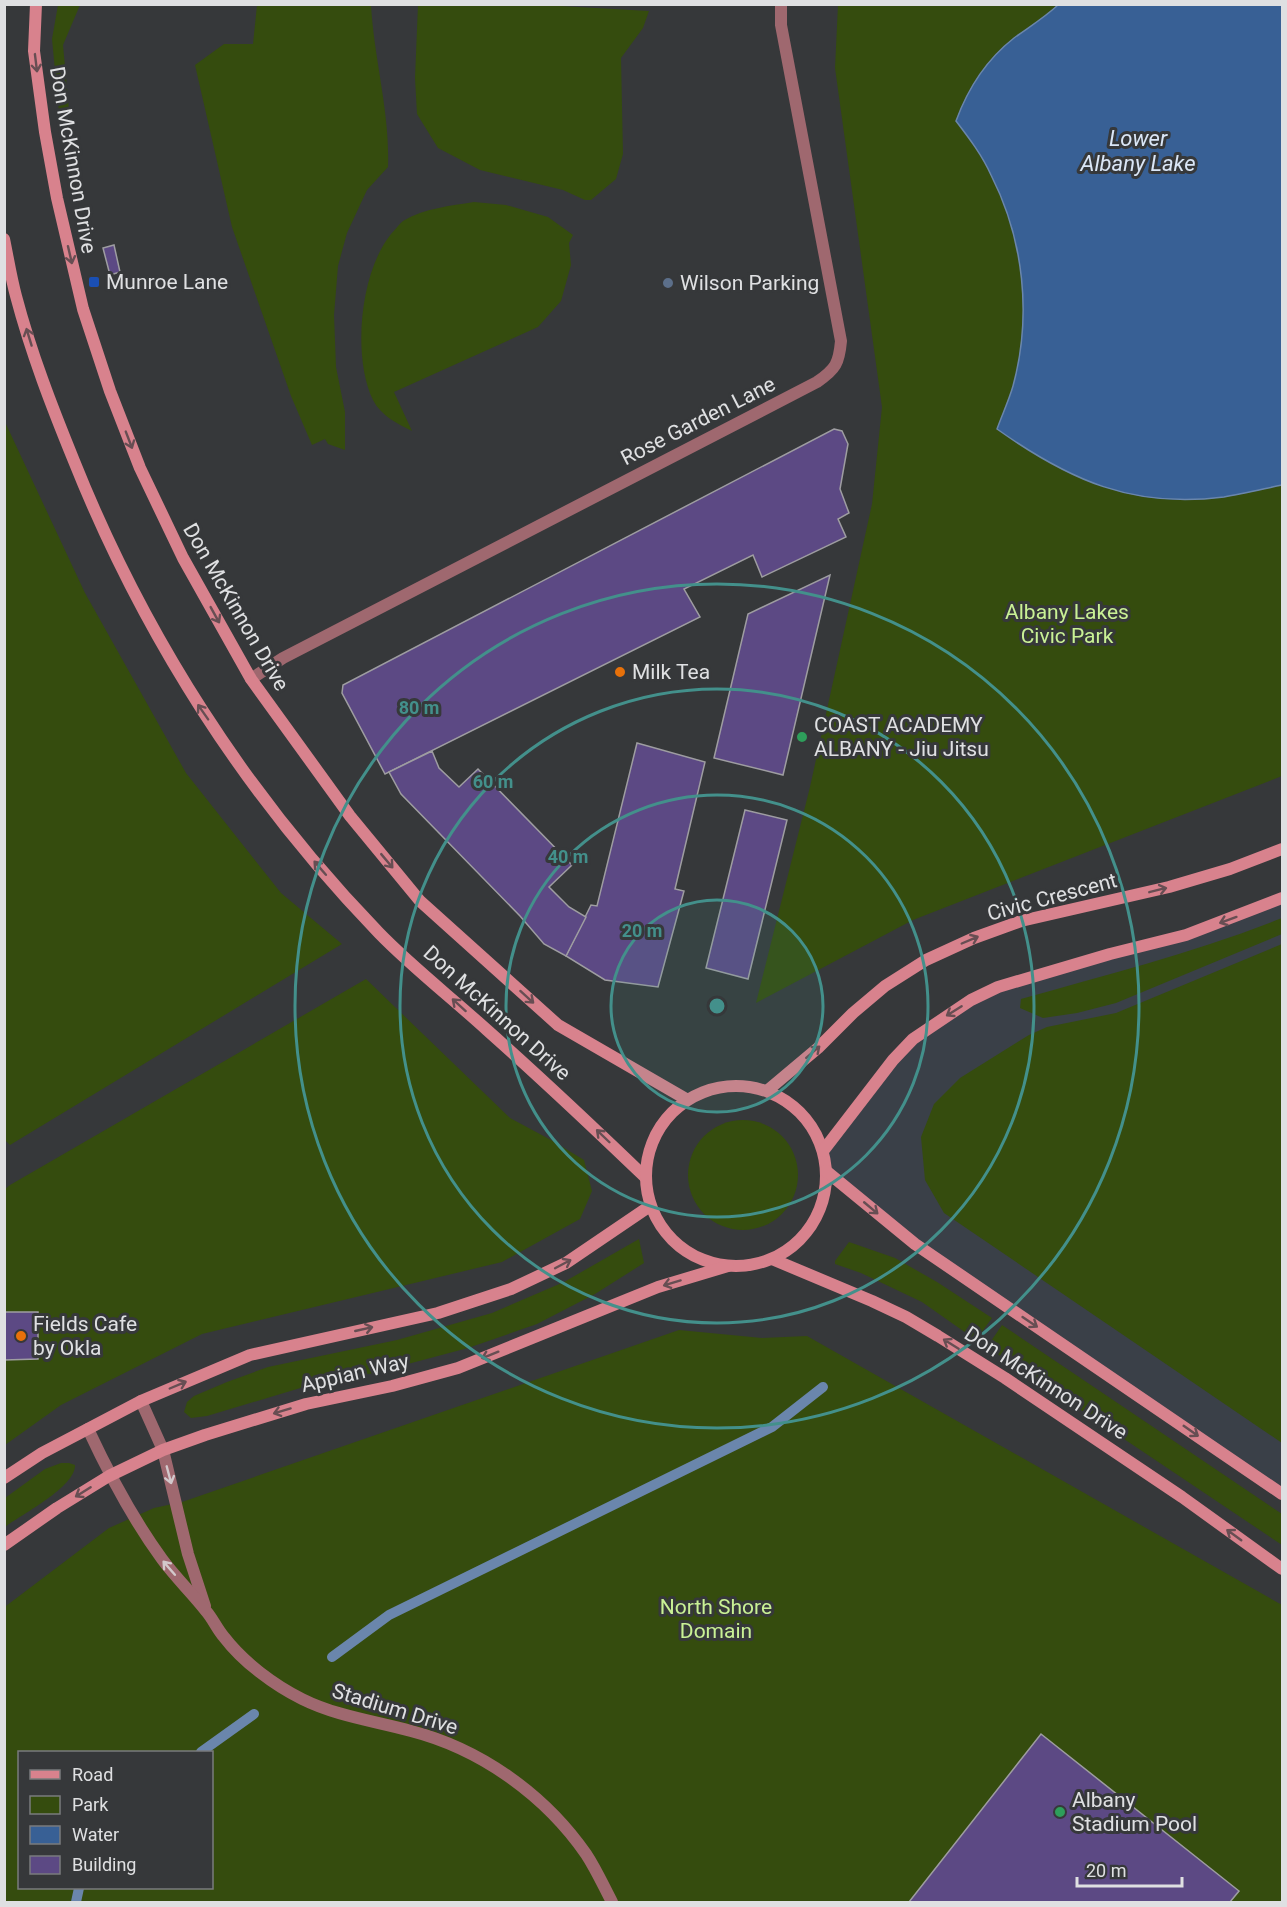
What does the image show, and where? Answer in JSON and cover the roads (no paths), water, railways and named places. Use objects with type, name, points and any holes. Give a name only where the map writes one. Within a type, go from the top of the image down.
[{"type":"main road","name":"Don McKinnon Drive","points":[[36,4],[34,51],[45,132],[57,198],[83,309],[110,391],[140,468],[183,558],[250,679],[350,816],[420,901],[558,1025],[686,1099]]},
{"type":"main road","name":"Don McKinnon Drive","points":[[4,239],[16,296],[46,393],[88,496],[140,604],[193,698],[258,791],[319,867],[380,934],[558,1093],[645,1177]]},
{"type":"main road","name":"Civic Crescent","points":[[768,1090],[818,1048],[853,1013],[885,986],[926,960],[974,938],[1021,921],[1169,887],[1230,869],[1282,849]]},
{"type":"main road","points":[[823,1151],[892,1060],[913,1039],[971,1000],[998,987],[1110,954],[1186,935],[1282,898]]},
{"type":"main road","points":[[739,1085],[768,1090],[787,1100],[803,1114],[815,1132],[823,1151],[826,1171],[824,1198],[813,1224],[795,1244],[772,1259],[750,1266],[728,1266],[703,1260],[680,1248],[662,1229],[650,1206],[645,1177],[647,1155],[655,1133],[669,1114],[686,1099],[712,1088],[739,1085]]},
{"type":"main road","name":"Don McKinnon Drive","points":[[826,1171],[915,1244],[1282,1494]]},
{"type":"main road","name":"Appian Way","points":[[4,1478],[42,1453],[141,1401],[250,1355],[438,1312],[511,1289],[566,1263],[650,1206]]},
{"type":"main road","name":"Don McKinnon Drive","points":[[772,1259],[872,1301],[938,1336],[1152,1477],[1282,1569]]},
{"type":"main road","name":"Appian Way","points":[[4,1545],[57,1508],[109,1476],[163,1450],[306,1404],[392,1386],[458,1368],[658,1287],[728,1266]]},
{"type":"street","name":"Rose Garden Lane","points":[[250,679],[283,658],[817,382],[836,366],[840,357],[841,340],[783,36],[781,4]]},
{"type":"street","name":"Stadium Drive","points":[[141,1401],[163,1450],[188,1554],[207,1612]]},
{"type":"street","name":"Stadium Drive","points":[[88,1429],[109,1476],[162,1560],[207,1612],[224,1638],[249,1663],[300,1698],[330,1711],[413,1731],[449,1744],[487,1762],[517,1782],[566,1828],[587,1856],[612,1902]]},
{"type":"water","name":"Lower Albany Lake","points":[[1058,5],[1282,5],[1282,485],[1224,497],[1191,500],[1160,499],[1131,494],[1103,487],[1076,476],[1050,463],[997,429],[1019,360],[1023,306],[1022,279],[1011,226],[1002,200],[984,161],[956,121],[972,86],[987,65],[1014,38]]},
{"type":"waterway","points":[[332,1657],[389,1615],[772,1427],[823,1387]]},
{"type":"waterway","points":[[202,1751],[254,1714]]},
{"type":"waterway","points":[[76,1902],[79,1889]]},
{"type":"place","name":"Munroe Lane","points":[[94,282]]},
{"type":"place","name":"Wilson Parking","points":[[668,283]]},
{"type":"place","name":"Milk Tea","points":[[620,672]]},
{"type":"place","name":"COAST ACADEMY ALBANY - Jiu Jitsu","points":[[802,737]]},
{"type":"place","name":"Fields Cafe by Okla","points":[[21,1336]]},
{"type":"place","name":"Albany Stadium Pool","points":[[1060,1812]]},
{"type":"park label","name":"Albany Lakes Civic Park","points":[[1067,624]]},
{"type":"park label","name":"North Shore Domain","points":[[716,1619]]}]
